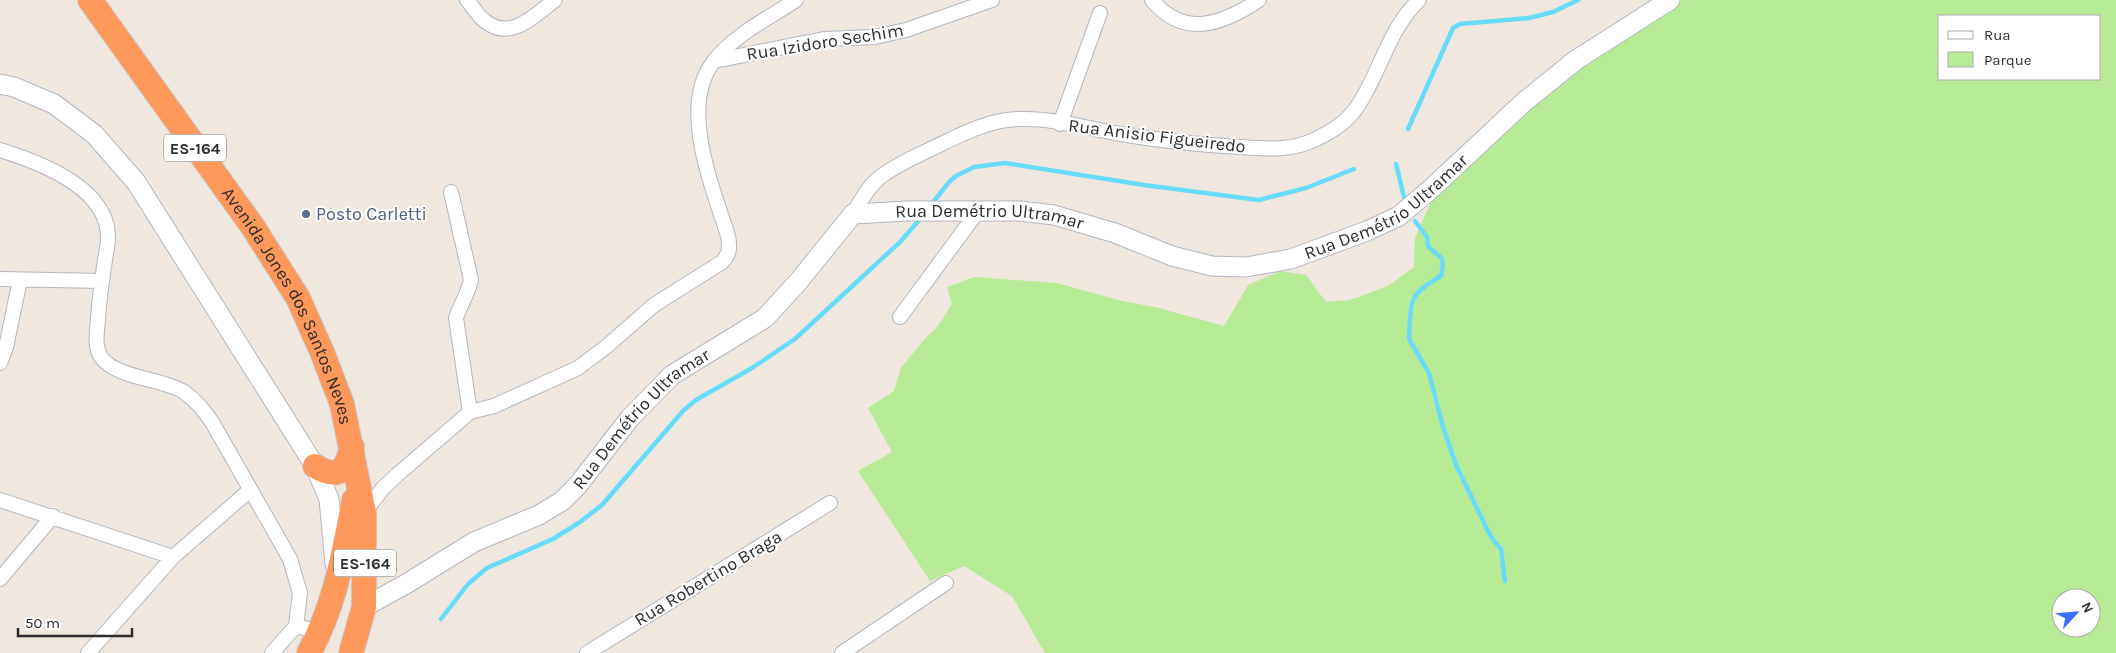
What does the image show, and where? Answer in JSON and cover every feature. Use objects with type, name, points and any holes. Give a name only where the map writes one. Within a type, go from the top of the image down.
[{"type":"highway","name":"Avenida Jones dos Santos Neves","points":[[90,0],[253,227],[298,298],[322,352],[342,404],[364,514],[364,607],[352,649]]},
{"type":"highway","points":[[314,466],[326,473],[341,470],[349,460],[352,447]]},
{"type":"highway","name":"ES-164","points":[[309,653],[320,632],[336,591],[358,478]]},
{"type":"highway","points":[[347,535],[349,623],[352,649]]},
{"type":"street","points":[[468,0],[484,21],[500,30],[514,28],[555,0]]},
{"type":"street","points":[[364,514],[383,488],[470,412],[494,406],[578,368],[607,346],[654,305],[727,257],[730,248],[728,236],[705,162],[698,120],[702,85],[714,61],[738,39],[796,0]]},
{"type":"street","name":"Rua Izidoro Sechim","points":[[714,61],[824,39],[875,37],[906,30],[992,0]]},
{"type":"street","points":[[1152,0],[1163,13],[1182,22],[1202,24],[1220,21],[1240,13],[1259,0]]},
{"type":"street","name":"Rua Anisio Figueiredo","points":[[852,214],[868,189],[879,178],[962,134],[1005,120],[1030,119],[1124,135],[1224,146],[1276,149],[1314,141],[1336,128],[1357,108],[1372,80],[1393,32],[1408,11],[1419,0]]},
{"type":"street","name":"Rua Demétrio Ultramar","points":[[364,607],[406,584],[474,542],[539,515],[562,500],[578,485],[630,418],[672,375],[765,318],[798,282],[852,214],[914,211],[1020,211],[1054,215],[1115,233],[1172,256],[1212,266],[1246,267],[1292,258],[1367,231],[1399,216],[1539,90],[1576,60],[1670,0]]},
{"type":"street","points":[[1060,124],[1100,13]]},
{"type":"street","points":[[0,84],[14,87],[54,104],[94,134],[136,182],[314,466],[347,535]]},
{"type":"street","points":[[0,150],[28,158],[61,174],[89,196],[103,216],[108,236],[96,345],[100,356],[110,366],[183,391],[201,406],[290,559],[300,593],[296,626],[272,653]]},
{"type":"street","points":[[451,192],[471,280],[459,306],[456,318],[470,412]]},
{"type":"street","points":[[900,317],[978,211]]},
{"type":"street","points":[[0,279],[102,282]]},
{"type":"street","points":[[0,363],[6,347],[20,280]]},
{"type":"street","points":[[88,653],[173,557],[250,490]]},
{"type":"street","points":[[330,499],[334,530],[336,591]]},
{"type":"street","points":[[0,500],[173,557]]},
{"type":"street","name":"Rua Robertino Braga","points":[[587,653],[830,503]]},
{"type":"street","points":[[0,579],[53,516]]},
{"type":"street","points":[[842,653],[946,583]]},
{"type":"street","points":[[296,626],[320,632]]},
{"type":"green space","points":[[1682,0],[2116,0],[2116,653],[1045,653],[1012,596],[964,566],[930,581],[858,471],[892,452],[868,408],[894,391],[901,368],[938,326],[952,304],[947,287],[974,277],[1057,283],[1224,326],[1248,285],[1280,271],[1306,275],[1326,302],[1350,300],[1388,286],[1414,267],[1415,238],[1429,206],[1451,171],[1572,71]]},
{"type":"waterway","points":[[1408,129],[1453,28],[1460,24],[1529,18],[1553,12],[1578,0]]},
{"type":"waterway","points":[[930,206],[956,176],[974,167],[1005,163],[1144,185],[1259,200],[1306,188],[1354,169]]},
{"type":"waterway","points":[[1396,164],[1404,197]]},
{"type":"waterway","points":[[441,619],[468,584],[487,568],[553,539],[602,505],[683,411],[696,400],[752,368],[795,339],[900,242],[921,218]]},
{"type":"waterway","points":[[1415,221],[1427,237],[1428,246],[1441,257],[1443,263],[1441,276],[1422,289],[1413,300],[1410,314],[1410,341],[1429,373],[1443,427],[1456,465],[1488,531],[1501,549],[1505,581]]},
{"type":"place","name":"Posto Carletti","points":[[306,214]]}]
